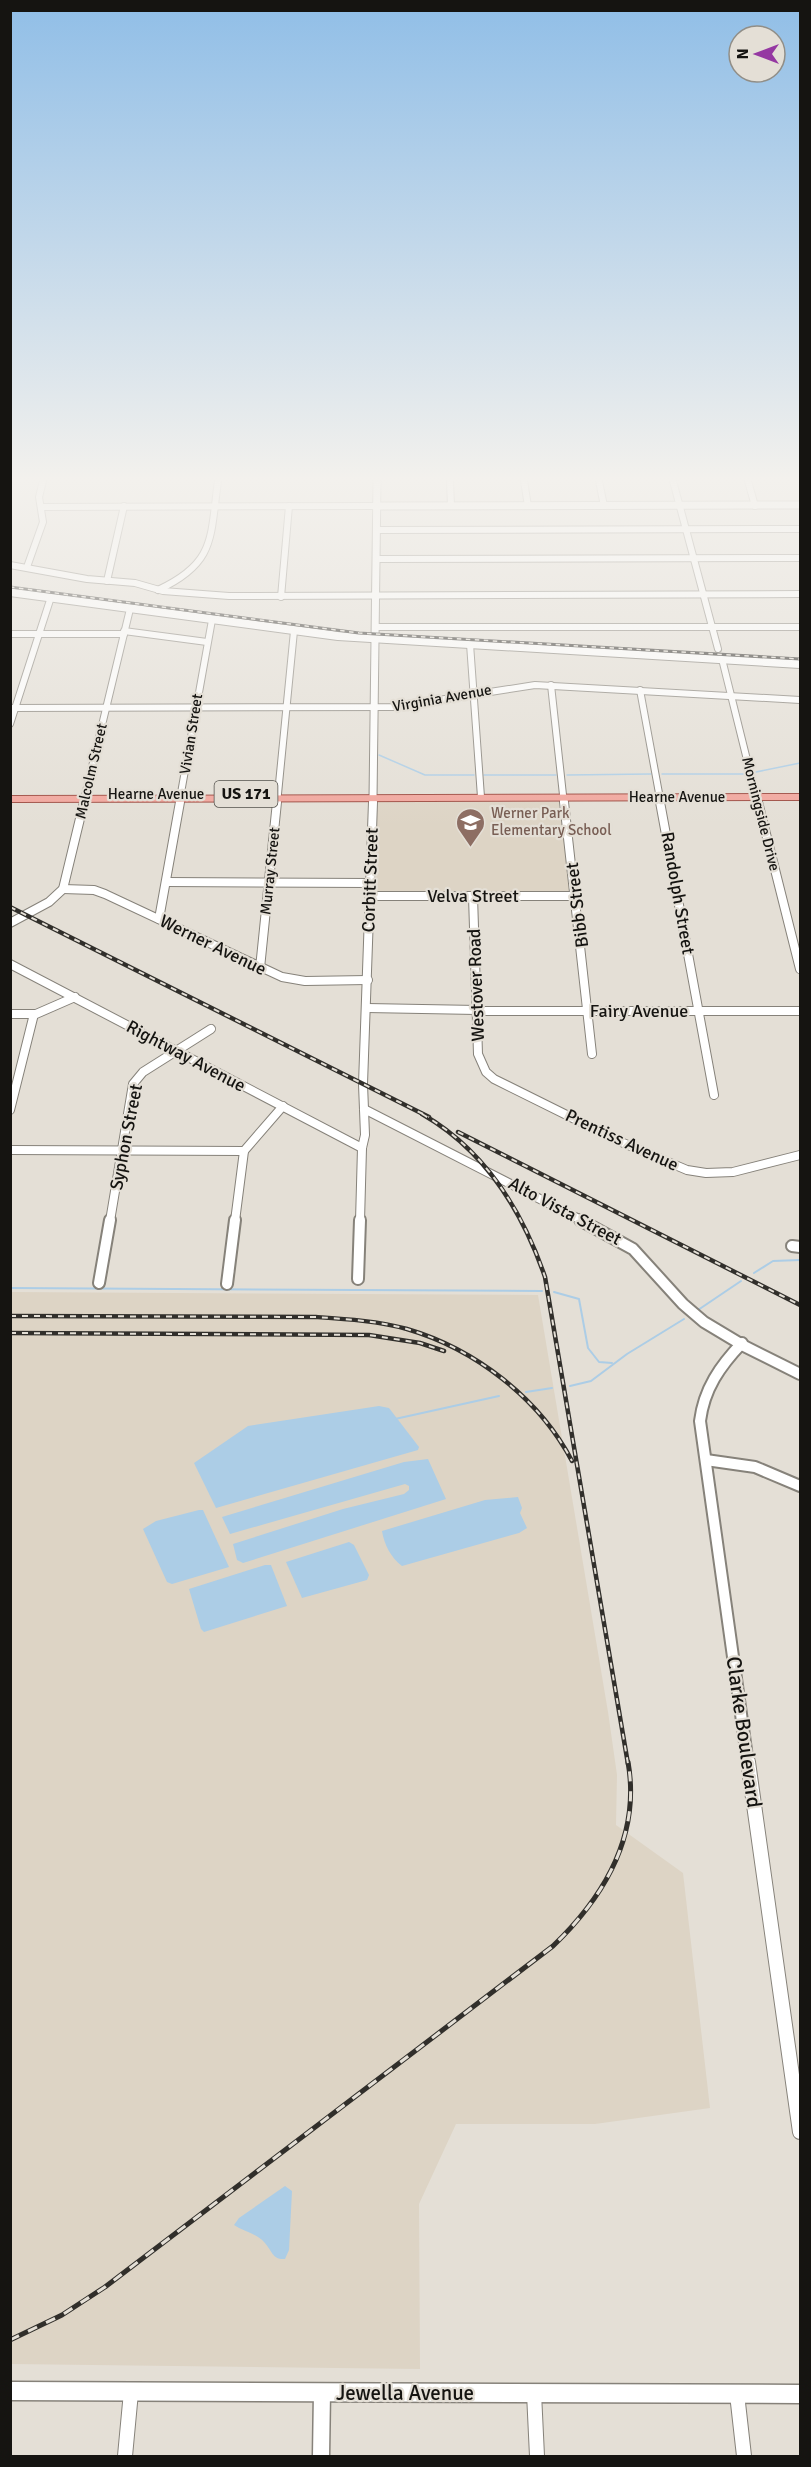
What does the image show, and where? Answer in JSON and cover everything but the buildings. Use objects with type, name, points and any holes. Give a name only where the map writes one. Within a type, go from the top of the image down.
[{"type":"main road","points":[[44,596],[294,631],[376,639],[801,664]]},
{"type":"main road","name":"Hearne Avenue","points":[[10,794],[85,797],[801,796]]},
{"type":"main road","name":"Hearne Avenue","points":[[10,800],[85,797]]},
{"type":"main road","name":"Jewella Avenue","points":[[10,2391],[801,2394]]},
{"type":"street","points":[[257,596],[308,596]]},
{"type":"street","name":"Corbitt Street","points":[[358,1279],[362,1148],[365,1136],[375,708],[375,596]]},
{"type":"street","points":[[705,596],[718,648]]},
{"type":"street","points":[[10,724],[13,708],[51,597]]},
{"type":"street","name":"Malcolm Street","points":[[63,889],[130,609]]},
{"type":"street","name":"Vivian Street","points":[[159,920],[212,620]]},
{"type":"street","points":[[375,627],[801,627]]},
{"type":"street","name":"Murray Street","points":[[260,968],[294,631]]},
{"type":"street","points":[[10,634],[124,633],[207,642]]},
{"type":"street","points":[[470,644],[481,797]]},
{"type":"street","name":"Morningside Drive","points":[[722,659],[801,969]]},
{"type":"street","name":"Virginia Avenue","points":[[13,708],[375,708],[424,704],[516,686],[551,685],[801,700]]},
{"type":"street","name":"Bibb Street","points":[[551,685],[592,1054]]},
{"type":"street","name":"Randolph Street","points":[[640,690],[714,1095]]},
{"type":"street","points":[[166,882],[370,883]]},
{"type":"street","points":[[10,923],[49,902],[63,889]]},
{"type":"street","name":"Werner Avenue","points":[[63,889],[105,894],[260,968],[293,979],[368,980]]},
{"type":"street","name":"Velva Street","points":[[370,896],[576,896]]},
{"type":"street","name":"Westover Road","points":[[473,896],[478,1054],[486,1072]]},
{"type":"street","name":"Rightway Avenue","points":[[10,964],[362,1148]]},
{"type":"street","points":[[10,1014],[34,1014],[75,997]]},
{"type":"street","name":"Fairy Avenue","points":[[367,1008],[589,1012],[801,1011]]},
{"type":"street","points":[[10,1110],[34,1014]]},
{"type":"street","name":"Syphon Street","points":[[99,1283],[133,1084],[143,1072],[212,1029]]},
{"type":"street","name":"Prentiss Avenue","points":[[486,1072],[506,1086],[660,1160],[687,1170],[706,1173],[733,1172],[801,1155]]},
{"type":"street","points":[[227,1284],[244,1151],[283,1106]]},
{"type":"street","name":"Alto Vista Street","points":[[364,1109],[622,1241],[644,1257],[692,1313],[742,1344],[801,1374]]},
{"type":"street","points":[[10,1150],[244,1151]]},
{"type":"street","name":"Clarke Boulevard","points":[[742,1344],[715,1374],[701,1406],[705,1460],[799,2105],[801,2132]]},
{"type":"street","points":[[705,1460],[731,1461],[762,1467],[801,1486]]},
{"type":"street","points":[[125,2457],[131,2392]]},
{"type":"street","points":[[321,2457],[322,2392]]},
{"type":"street","points":[[534,2393],[537,2457]]},
{"type":"street","points":[[737,2394],[744,2457]]},
{"type":"shaded area","name":"Werner Park Elementary School","points":[[377,802],[559,802],[571,894],[374,894]]},
{"type":"shaded area","points":[[11,1292],[538,1295],[608,1712],[617,1775],[616,1825],[683,1873],[710,2108],[595,2124],[456,2124],[419,2204],[420,2369],[11,2364]]},
{"type":"water","points":[[379,1406],[389,1408],[419,1447],[418,1450],[216,1508],[194,1463],[248,1426]]},
{"type":"water","points":[[428,1459],[446,1499],[243,1563],[237,1560],[233,1544],[343,1509],[404,1494],[409,1490],[409,1486],[405,1484],[230,1534],[222,1517],[404,1462]]},
{"type":"water","points":[[518,1497],[522,1508],[520,1513],[527,1528],[519,1533],[402,1566],[391,1555],[384,1541],[382,1531],[485,1500]]},
{"type":"water","points":[[203,1510],[229,1567],[172,1584],[167,1582],[143,1529],[156,1521]]},
{"type":"water","points":[[349,1542],[354,1545],[369,1575],[367,1580],[302,1598],[286,1562]]},
{"type":"water","points":[[271,1565],[287,1606],[204,1632],[201,1629],[189,1589]]},
{"type":"water","points":[[285,2186],[292,2191],[289,2250],[285,2259],[281,2259],[275,2256],[261,2239],[234,2225],[239,2218]]},
{"type":"waterway","points":[[379,755],[425,775],[474,775]]},
{"type":"waterway","points":[[756,772],[800,763]]},
{"type":"waterway","points":[[567,775],[651,774]]},
{"type":"waterway","points":[[662,774],[746,774]]},
{"type":"waterway","points":[[484,775],[556,775]]},
{"type":"waterway","points":[[754,1273],[773,1261],[800,1260]]},
{"type":"waterway","points":[[698,1310],[741,1281]]},
{"type":"waterway","points":[[10,1288],[542,1291]]},
{"type":"waterway","points":[[554,1292],[579,1299],[588,1348],[599,1362],[612,1363]]},
{"type":"waterway","points":[[570,1386],[591,1381],[627,1354],[684,1319]]},
{"type":"waterway","points":[[526,1392],[552,1388]]},
{"type":"waterway","points":[[395,1419],[499,1396]]},
{"type":"railway","points":[[79,596],[359,633],[800,659]]},
{"type":"railway","points":[[10,907],[429,1117]]},
{"type":"railway","points":[[422,1114],[465,1145],[483,1164],[513,1205],[536,1252],[545,1277],[628,1764]]},
{"type":"railway","points":[[458,1132],[800,1305]]},
{"type":"railway","points":[[10,1316],[316,1317],[396,1326],[457,1349],[503,1379],[542,1417],[572,1461]]},
{"type":"railway","points":[[10,1333],[369,1335],[420,1343],[444,1351]]},
{"type":"railway","points":[[10,2340],[62,2315],[105,2287],[553,1946],[588,1907],[603,1886],[614,1863],[629,1815],[631,1789],[628,1762]]},
{"type":"place","name":"Werner Park Elementary School","points":[[470,848]]}]
